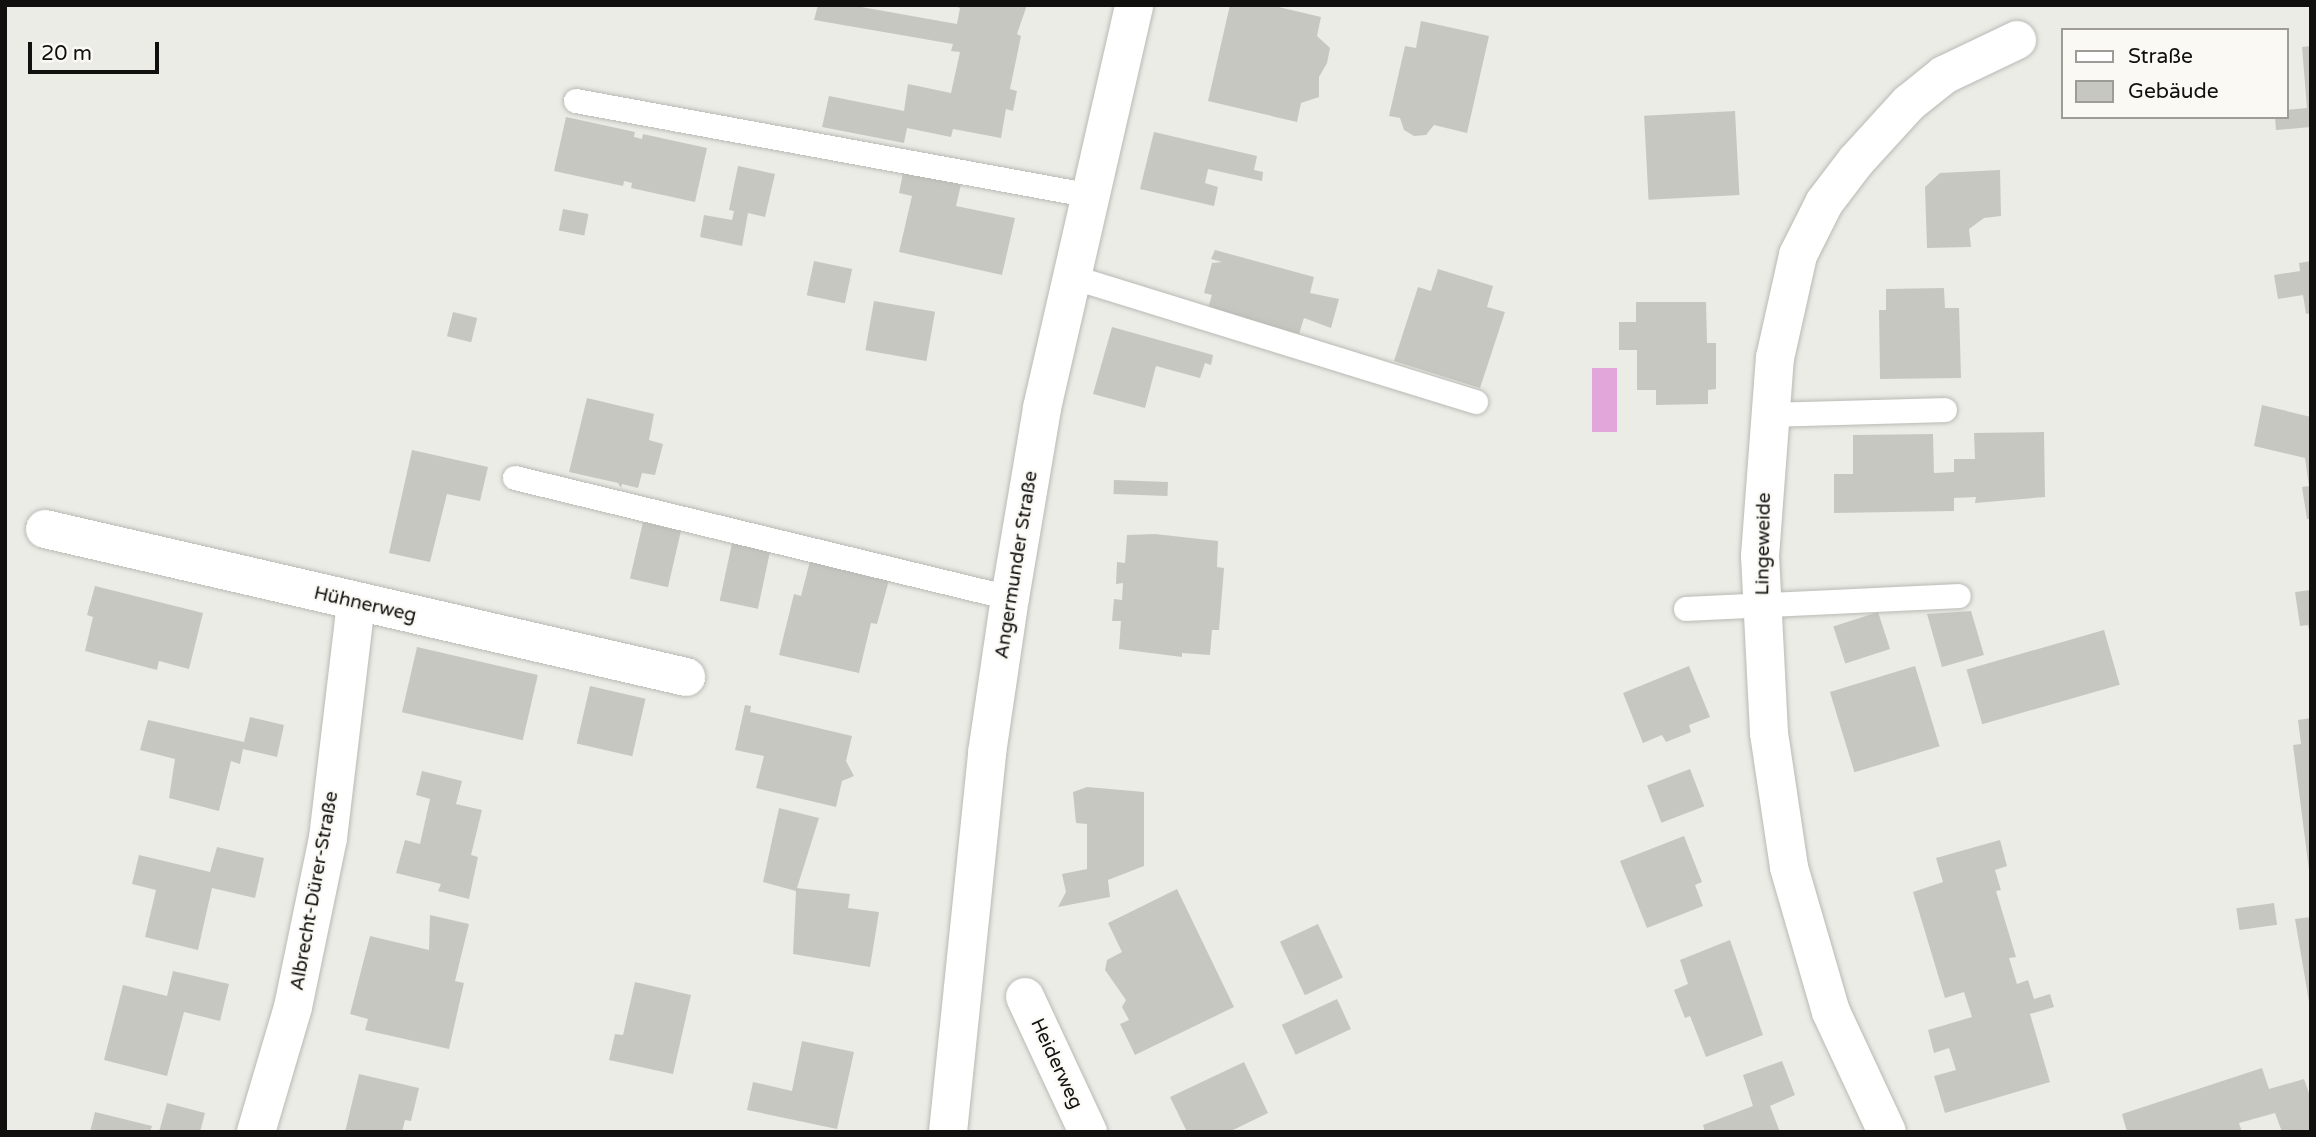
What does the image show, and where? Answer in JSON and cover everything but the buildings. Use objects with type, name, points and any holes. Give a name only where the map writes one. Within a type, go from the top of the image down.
[{"type":"street","name":"Angermunder Straße","points":[[948,1132],[987,753],[1010,598],[1042,408],[1093,195],[1134,5]]},
{"type":"street","name":"Lingeweide","points":[[1886,1132],[1831,1013],[1789,867],[1769,733],[1759,556],[1775,358],[1798,255],[1824,204],[1856,160],[1909,103],[1944,75],[2017,40]]},
{"type":"street","name":"Hühnerweg","points":[[45,529],[356,603],[686,677]]},
{"type":"street","name":"Albrecht-Dürer-Straße","points":[[256,1132],[293,1007],[328,838],[356,603]]},
{"type":"street","name":"Heiderweg","points":[[1025,997],[1088,1132]]},
{"type":"lane","points":[[576,101],[1093,195]]},
{"type":"lane","points":[[1072,277],[1476,402]]},
{"type":"lane","points":[[1770,415],[1944,410]]},
{"type":"lane","points":[[515,478],[1010,598]]},
{"type":"lane","points":[[1686,610],[1959,596]]},
{"type":"shaded area","points":[[1592,368],[1617,368],[1617,432],[1592,432]]}]
